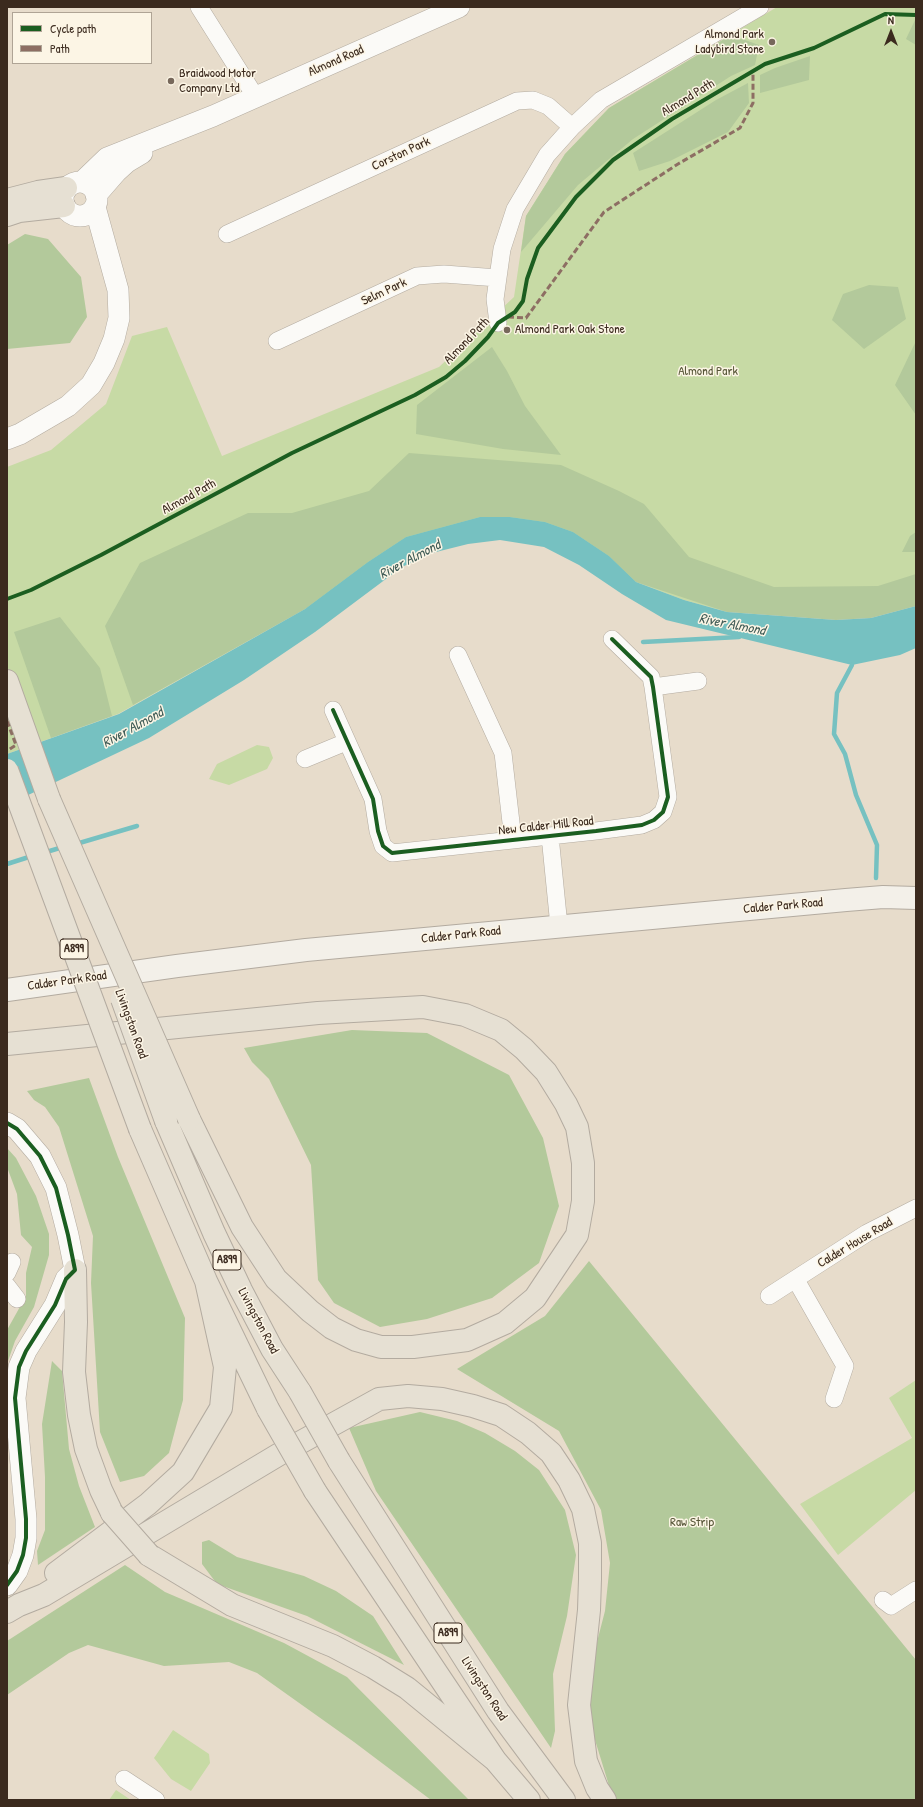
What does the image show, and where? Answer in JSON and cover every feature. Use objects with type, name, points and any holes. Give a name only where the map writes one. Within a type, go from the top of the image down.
[{"type":"main road","points":[[7,200],[38,192],[81,199]]},
{"type":"main road","points":[[7,215],[81,199]]},
{"type":"main road","name":"Livingston Road","points":[[7,681],[166,1121],[214,1233],[241,1290],[272,1349],[300,1392],[339,1461],[498,1711],[564,1800]]},
{"type":"main road","name":"A899","points":[[7,770],[140,1129],[206,1281],[268,1409],[315,1491],[495,1760],[529,1800]]},
{"type":"main road","points":[[7,1044],[318,1013],[423,1007],[465,1015],[501,1030],[524,1049],[546,1072],[566,1104],[577,1127],[583,1163],[583,1201],[577,1235],[535,1298],[505,1322],[466,1340],[413,1347],[381,1347],[332,1328],[310,1311],[276,1279],[242,1228],[189,1119],[50,799]]},
{"type":"main road","name":"Calder Park Road","points":[[7,990],[176,966],[306,950],[883,897],[916,898]]},
{"type":"main road","points":[[75,1270],[76,1322],[74,1372],[79,1415],[86,1449],[101,1490],[112,1513],[149,1555],[232,1605],[333,1646],[373,1667],[407,1688],[495,1760]]},
{"type":"main road","points":[[13,1608],[41,1584],[148,1504],[183,1472],[201,1444],[221,1408],[225,1367],[206,1281]]},
{"type":"main road","points":[[13,1608],[44,1595],[283,1452],[379,1399],[408,1396],[442,1399],[473,1406],[501,1415],[528,1433],[551,1453],[569,1480],[583,1509],[590,1543],[590,1579],[589,1610],[579,1705],[586,1762],[597,1788],[605,1800]]},
{"type":"street","points":[[198,7],[255,96]]},
{"type":"street","name":"Almond Road","points":[[81,199],[107,158],[213,116],[255,96],[460,7]]},
{"type":"street","points":[[498,323],[495,300],[502,249],[515,209],[547,155],[572,127],[601,100],[753,11]]},
{"type":"street","name":"Corston Park","points":[[227,234],[517,101],[533,100],[548,106],[572,127]]},
{"type":"street","points":[[7,439],[20,434],[68,406],[91,385],[104,363],[114,339],[119,318],[118,290],[81,199]]},
{"type":"street","name":"Selm Park","points":[[277,341],[417,276],[444,274],[498,278]]},
{"type":"street","name":"New Calder Mill Road","points":[[333,710],[346,742],[373,799],[378,831],[383,846],[392,853],[642,825],[654,820],[663,812],[668,797],[653,687],[650,677],[612,639]]},
{"type":"street","name":"New Calder Mill Road","points":[[458,655],[503,753],[513,840]]},
{"type":"street","points":[[653,687],[698,682]]},
{"type":"street","points":[[305,759],[346,742]]},
{"type":"street","name":"New Calder Mill Road","points":[[550,836],[559,926]]},
{"type":"street","points":[[7,1123],[17,1129],[40,1156],[56,1188],[75,1270],[66,1279],[55,1305],[26,1352],[19,1368],[15,1398],[26,1519],[26,1538],[23,1555],[19,1566],[7,1585]]},
{"type":"street","name":"Calder House Road","points":[[770,1296],[867,1233],[916,1208]]},
{"type":"street","points":[[796,1280],[845,1366],[834,1399]]},
{"type":"street","points":[[883,1600],[891,1606],[916,1590]]},
{"type":"street","points":[[124,1779],[156,1800]]},
{"type":"green space","name":"Almond Park","points":[[777,7],[916,7],[916,606],[727,612],[684,600],[636,582],[510,517],[305,609],[118,714],[7,754],[7,467],[51,450],[106,404],[132,336],[167,327],[222,456],[439,367],[514,297],[526,216],[565,154],[609,108]]},
{"type":"green space","points":[[916,20],[916,45],[906,39]]},
{"type":"green space","points":[[731,35],[759,45],[755,65],[731,76],[633,139],[578,185],[521,252],[526,216],[565,154],[609,108]]},
{"type":"green space","points":[[810,56],[809,80],[760,93],[760,75],[775,68]]},
{"type":"green space","points":[[748,83],[749,103],[728,132],[670,161],[639,171],[633,153],[716,100]]},
{"type":"green space","points":[[25,234],[48,239],[81,277],[87,317],[70,343],[7,349],[7,245]]},
{"type":"green space","points":[[869,285],[898,287],[906,319],[864,349],[832,320],[843,294]]},
{"type":"green space","points":[[916,341],[916,415],[895,385]]},
{"type":"green space","points":[[492,347],[507,371],[525,406],[561,455],[503,449],[416,434],[417,405]]},
{"type":"green space","points":[[409,453],[561,465],[644,504],[689,557],[774,587],[878,586],[916,574],[916,606],[871,618],[836,620],[727,612],[636,582],[609,556],[573,532],[545,522],[510,517],[480,517],[406,537],[368,562],[305,609],[133,705],[105,626],[140,563],[248,513],[292,513],[369,491]]},
{"type":"green space","points":[[916,532],[916,552],[902,552],[910,536]]},
{"type":"green space","points":[[60,617],[100,668],[112,716],[51,738],[14,632]]},
{"type":"green space","points":[[257,745],[269,747],[273,758],[267,769],[229,785],[209,779],[217,764]]},
{"type":"green space","points":[[352,1030],[427,1033],[509,1075],[543,1138],[559,1206],[539,1263],[492,1298],[427,1319],[380,1327],[334,1303],[318,1280],[311,1165],[269,1079],[252,1062],[244,1048]]},
{"type":"green space","points":[[89,1078],[118,1157],[185,1318],[183,1400],[169,1453],[144,1476],[120,1482],[100,1432],[91,1283],[93,1236],[59,1127],[45,1107],[34,1100],[27,1091]]},
{"type":"green space","points":[[7,1148],[16,1158],[36,1196],[49,1234],[49,1255],[34,1307],[15,1341],[7,1364],[7,1330],[26,1296],[26,1273],[32,1247],[21,1235],[17,1194],[7,1167]]},
{"type":"green space","name":"Raw Strip","points":[[589,1261],[916,1660],[916,1800],[616,1800],[611,1792],[591,1727],[591,1665],[605,1611],[610,1563],[601,1510],[559,1431],[457,1369],[545,1316]]},
{"type":"green space","points":[[52,1361],[62,1371],[69,1449],[79,1486],[95,1527],[38,1565],[37,1551],[45,1530],[45,1477],[42,1424]]},
{"type":"green space","points":[[916,1380],[916,1490],[838,1555],[800,1504],[912,1438],[889,1398]]},
{"type":"green space","points":[[420,1412],[457,1421],[485,1433],[515,1451],[539,1470],[565,1510],[576,1555],[567,1616],[553,1674],[555,1731],[551,1748],[376,1491],[349,1428]]},
{"type":"green space","points":[[209,1540],[237,1557],[304,1576],[336,1591],[373,1616],[404,1665],[307,1616],[217,1584],[202,1564],[202,1542]]},
{"type":"green space","points":[[125,1565],[165,1592],[284,1643],[347,1677],[469,1800],[431,1800],[354,1742],[257,1673],[229,1662],[164,1666],[88,1645],[69,1653],[7,1695],[7,1641]]},
{"type":"green space","points":[[173,1730],[209,1754],[210,1763],[191,1791],[171,1779],[154,1758]]},
{"type":"green space","points":[[116,1790],[131,1800],[109,1800]]},
{"type":"water","name":"River Almond","points":[[480,517],[510,517],[545,522],[573,532],[609,556],[636,582],[684,600],[727,612],[836,620],[871,618],[916,606],[916,648],[900,655],[852,665],[666,620],[622,594],[579,565],[544,547],[500,540],[468,544],[432,553],[402,567],[315,632],[244,680],[149,738],[7,805],[7,754],[119,714],[305,609],[368,562],[406,537]]},
{"type":"waterway","name":"River Almond","points":[[643,642],[739,637]]},
{"type":"waterway","points":[[852,665],[837,693],[834,734],[845,754],[856,795],[877,845],[876,878]]},
{"type":"waterway","points":[[76,844],[137,826]]},
{"type":"waterway","points":[[43,853],[63,847]]},
{"type":"waterway","points":[[7,864],[32,856]]},
{"type":"marked path","points":[[508,317],[526,318],[604,212],[678,164],[740,128],[753,103],[753,72]]},
{"type":"marked path","points":[[7,721],[16,745],[7,751]]},
{"type":"cycle path","name":"Almond Path","points":[[7,599],[31,590],[101,555],[292,453],[415,395],[446,377],[465,361],[488,337],[498,323],[515,312],[523,301],[527,279],[538,248],[576,197],[613,160],[672,119],[765,64],[814,48],[885,14],[916,15]]},
{"type":"cycle path","points":[[333,710],[373,799],[378,831],[383,846],[392,853],[642,825],[654,820],[663,812],[668,797],[653,687],[651,677],[612,639]]},
{"type":"cycle path","points":[[7,1123],[17,1129],[40,1156],[56,1188],[75,1270],[66,1279],[55,1305],[26,1351],[19,1367],[15,1398],[26,1519],[26,1538],[23,1555],[17,1571],[7,1585]]},
{"type":"place","name":"Almond Park Ladybird Stone","points":[[772,42]]},
{"type":"place","name":"Braidwood Motor Company Ltd","points":[[171,81]]},
{"type":"place","name":"Almond Park Oak Stone","points":[[507,330]]}]
